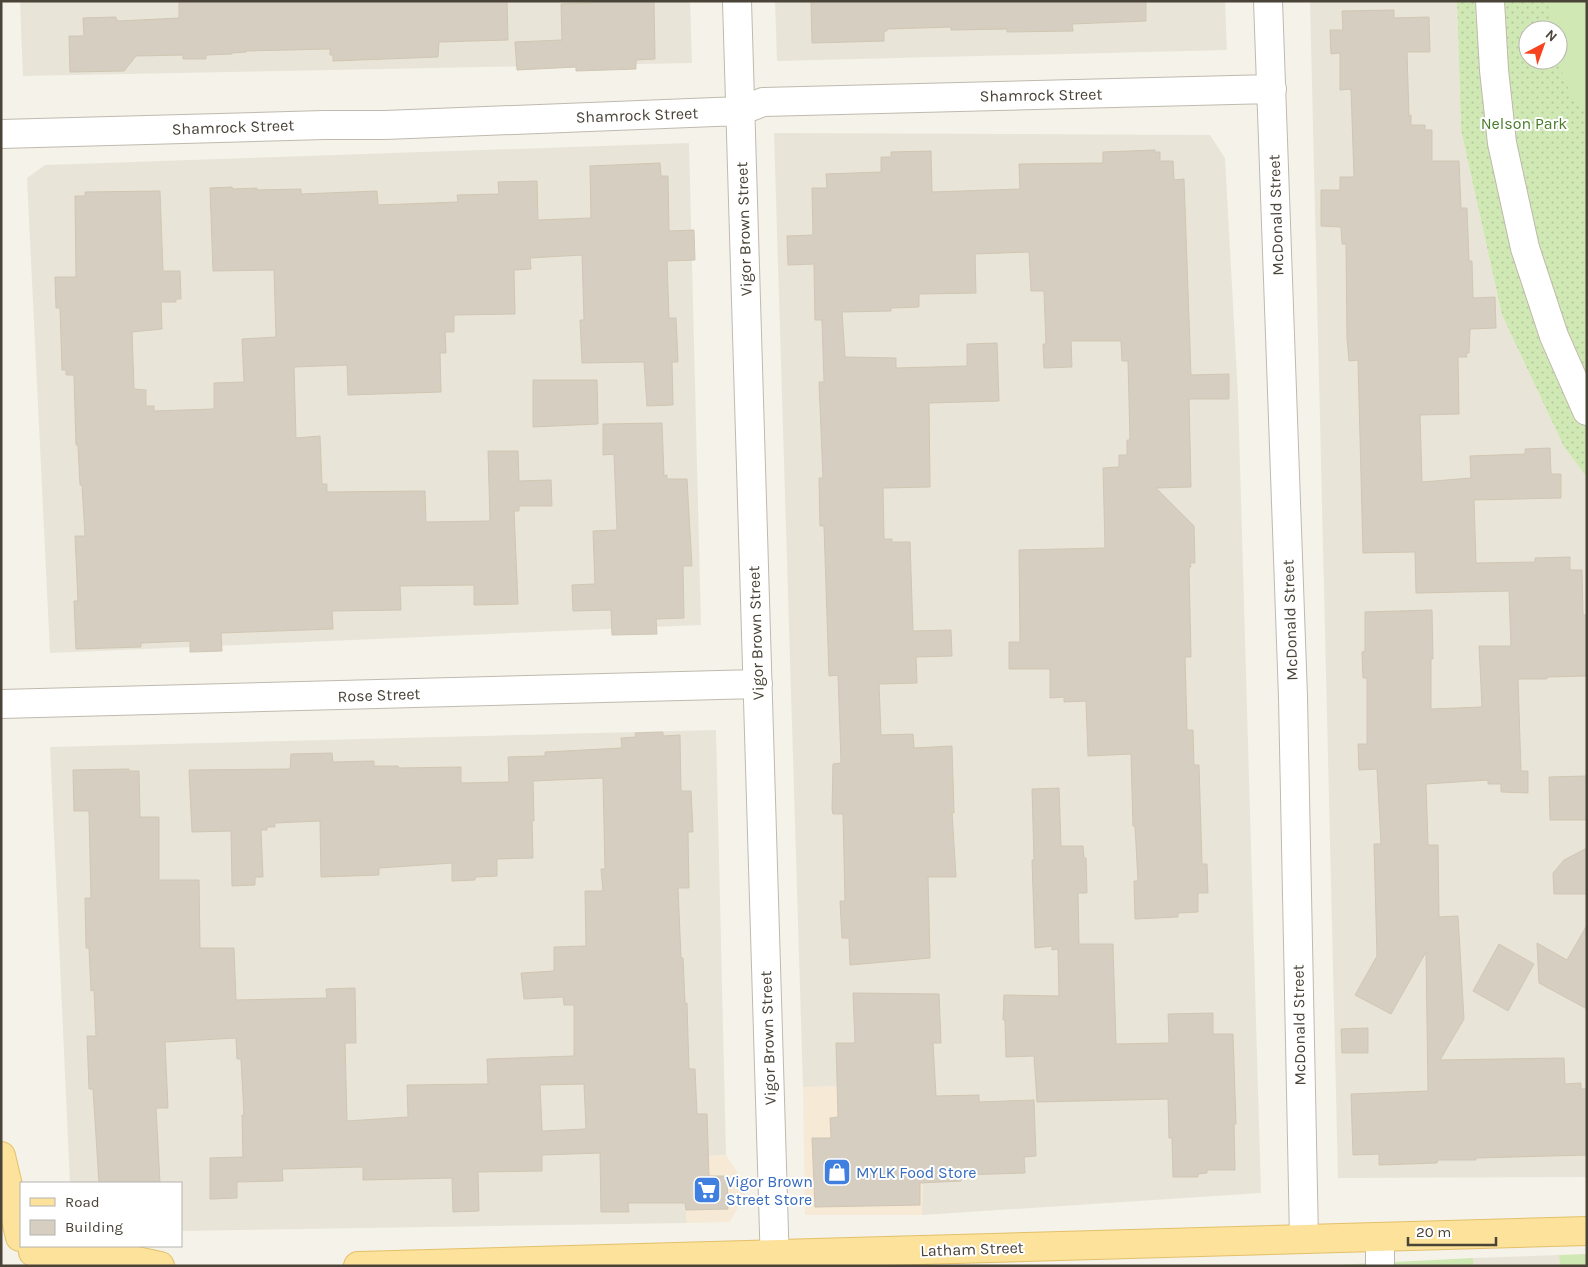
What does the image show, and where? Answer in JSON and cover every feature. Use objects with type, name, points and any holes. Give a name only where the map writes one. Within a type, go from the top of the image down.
[{"type":"main road","points":[[1,1156],[20,1233]]},
{"type":"main road","name":"Latham Street","points":[[358,1266],[775,1260],[1380,1236],[1587,1231]]},
{"type":"main road","points":[[38,1247],[122,1258],[160,1266]]},
{"type":"street","name":"Vigor Brown Street","points":[[737,1],[775,1260]]},
{"type":"street","name":"McDonald Street","points":[[1268,1],[1293,697],[1304,1239]]},
{"type":"street","points":[[1490,1],[1494,70],[1502,143],[1524,248],[1554,336],[1587,411]]},
{"type":"street","name":"Shamrock Street","points":[[1,134],[385,124],[740,110],[763,102],[1272,89]]},
{"type":"street","name":"Rose Street","points":[[1,704],[758,684]]},
{"type":"street","points":[[1380,1236],[1380,1266]]},
{"type":"shaded area","points":[[20,1],[690,1],[692,63],[23,76]]},
{"type":"shaded area","points":[[775,1],[1225,1],[1227,50],[777,61]]},
{"type":"shaded area","points":[[1310,1],[1457,1],[1461,130],[1502,315],[1564,447],[1587,477],[1587,1177],[1338,1178]]},
{"type":"shaded area","points":[[774,133],[1210,135],[1225,158],[1238,396],[1261,1193],[922,1215],[924,1085],[803,1087]]},
{"type":"shaded area","points":[[689,143],[701,625],[50,653],[27,178],[45,165]]},
{"type":"shaded area","points":[[716,730],[726,1155],[686,1157],[685,1203],[687,1223],[182,1231],[182,1182],[70,1182],[50,747]]},
{"type":"shaded area","points":[[924,1085],[922,1215],[805,1215],[803,1087]]},
{"type":"shaded area","points":[[726,1155],[748,1189],[730,1222],[687,1223],[685,1203],[686,1157]]},
{"type":"shaded area","points":[[1559,1255],[1560,1266],[1474,1266],[1473,1258]]},
{"type":"green space","name":"Nelson Park","points":[[1457,1],[1587,1],[1587,477],[1564,447],[1502,315],[1461,130]]},
{"type":"green space","points":[[1548,1],[1587,1],[1587,116],[1569,90],[1561,70],[1568,70],[1568,20],[1550,20]]},
{"type":"green space","points":[[1587,1254],[1587,1266],[1560,1266],[1559,1255]]},
{"type":"green space","points":[[1473,1258],[1474,1266],[1316,1266]]},
{"type":"building","points":[[179,1],[507,1],[508,40],[439,42],[438,57],[333,61],[330,49],[246,51],[232,54],[206,55],[206,59],[183,59],[183,55],[136,56],[124,71],[70,72],[69,36],[84,36],[83,18],[116,17],[116,20],[119,21],[179,18]]},
{"type":"building","points":[[592,1],[654,1],[655,59],[636,60],[636,69],[576,71],[576,67],[517,70],[515,42],[562,40],[561,4],[592,3]]},
{"type":"building","points":[[1146,1],[1146,21],[1072,24],[1073,31],[1007,32],[1007,29],[951,30],[951,27],[887,29],[887,31],[884,31],[884,41],[812,43],[811,2]]},
{"type":"building","points":[[1394,10],[1394,18],[1429,17],[1430,52],[1407,52],[1409,116],[1411,115],[1411,125],[1425,125],[1425,130],[1432,130],[1432,161],[1459,161],[1461,208],[1467,208],[1469,261],[1472,261],[1473,298],[1495,297],[1496,328],[1470,329],[1469,353],[1466,353],[1467,357],[1458,357],[1459,414],[1420,415],[1422,482],[1471,478],[1470,456],[1525,454],[1525,449],[1550,448],[1551,474],[1561,474],[1561,498],[1474,500],[1476,563],[1535,562],[1535,558],[1570,557],[1570,570],[1582,570],[1583,615],[1587,615],[1587,676],[1518,679],[1521,771],[1528,771],[1528,793],[1501,792],[1501,784],[1488,784],[1488,780],[1426,784],[1428,845],[1438,845],[1439,917],[1458,916],[1464,1019],[1440,1060],[1564,1058],[1565,1084],[1581,1083],[1581,1089],[1587,1089],[1587,1155],[1476,1158],[1476,1160],[1438,1160],[1437,1163],[1379,1165],[1379,1154],[1353,1155],[1351,1094],[1428,1091],[1426,952],[1391,1014],[1355,995],[1377,956],[1374,844],[1381,844],[1377,769],[1359,770],[1358,744],[1367,744],[1367,678],[1363,678],[1362,652],[1365,651],[1365,612],[1432,610],[1431,709],[1482,707],[1479,646],[1511,646],[1509,591],[1416,593],[1415,552],[1363,553],[1358,360],[1349,361],[1346,244],[1342,244],[1341,227],[1321,226],[1321,190],[1340,190],[1340,177],[1354,177],[1351,89],[1340,90],[1340,53],[1331,54],[1330,30],[1343,30],[1342,11]]},
{"type":"building","points":[[1155,150],[1155,152],[1160,152],[1160,161],[1173,161],[1174,180],[1184,179],[1191,375],[1229,374],[1229,399],[1189,399],[1191,487],[1156,488],[1194,526],[1195,563],[1190,563],[1191,567],[1189,567],[1191,657],[1185,657],[1187,730],[1193,730],[1194,765],[1199,765],[1202,864],[1207,864],[1208,893],[1198,893],[1198,912],[1178,913],[1178,917],[1135,919],[1134,881],[1138,881],[1135,826],[1133,826],[1131,754],[1088,756],[1086,701],[1064,702],[1064,697],[1050,698],[1050,669],[1009,669],[1009,642],[1020,642],[1019,550],[1105,548],[1103,468],[1119,467],[1119,455],[1127,455],[1127,440],[1130,440],[1128,361],[1122,361],[1121,341],[1071,341],[1072,367],[1044,368],[1043,344],[1046,344],[1044,291],[1031,291],[1029,252],[975,254],[976,293],[919,294],[919,307],[891,308],[891,311],[842,312],[845,357],[896,358],[896,368],[967,366],[967,344],[997,343],[999,401],[929,403],[930,487],[883,488],[884,539],[892,539],[892,542],[910,542],[913,631],[951,630],[952,656],[916,657],[917,683],[879,684],[881,735],[913,734],[914,748],[952,746],[954,813],[952,813],[956,877],[928,877],[930,958],[850,965],[849,938],[842,938],[840,901],[845,901],[843,814],[833,814],[832,809],[833,764],[841,763],[838,675],[829,676],[824,526],[820,526],[819,478],[823,478],[819,382],[824,382],[822,320],[815,320],[814,264],[788,265],[787,236],[813,235],[812,188],[827,188],[826,174],[881,172],[881,157],[891,157],[891,152],[931,151],[932,192],[1020,189],[1019,164],[1103,163],[1103,152]]},
{"type":"building","points":[[660,163],[661,176],[668,176],[669,231],[694,230],[695,260],[667,261],[669,318],[676,318],[678,362],[672,362],[673,405],[647,406],[644,362],[582,363],[580,320],[584,320],[582,255],[530,258],[531,269],[514,270],[515,314],[454,315],[454,332],[445,332],[446,353],[440,353],[441,392],[348,395],[347,365],[294,367],[296,438],[320,436],[322,484],[327,484],[327,492],[425,491],[426,522],[490,521],[488,451],[518,451],[519,481],[551,480],[552,506],[519,506],[519,511],[514,511],[518,604],[474,605],[474,585],[400,586],[401,610],[332,611],[333,629],[221,633],[222,651],[190,652],[190,641],[141,643],[141,647],[76,649],[74,601],[78,601],[75,536],[85,536],[82,485],[80,485],[78,445],[76,445],[74,375],[66,375],[66,370],[62,370],[60,308],[56,308],[55,277],[76,277],[75,196],[85,196],[85,192],[160,191],[163,271],[180,271],[181,299],[176,299],[176,302],[161,302],[162,329],[132,332],[134,389],[146,390],[146,406],[154,406],[154,411],[214,409],[214,383],[244,382],[242,339],[276,337],[274,270],[213,271],[210,188],[301,189],[301,194],[377,191],[378,205],[458,202],[457,195],[499,194],[498,182],[537,181],[538,220],[591,218],[590,166]]},
{"type":"building","points":[[533,380],[597,380],[598,424],[533,427]]},
{"type":"building","points":[[662,423],[664,476],[667,475],[667,479],[687,479],[692,566],[683,566],[684,618],[656,619],[657,634],[612,635],[611,610],[573,611],[572,585],[595,584],[593,531],[617,530],[614,454],[603,455],[603,424]]},
{"type":"building","points":[[663,732],[663,736],[680,735],[681,791],[691,791],[693,832],[688,832],[689,888],[678,888],[681,958],[683,958],[685,1003],[687,1003],[689,1069],[695,1069],[697,1114],[707,1114],[709,1176],[727,1176],[728,1209],[686,1210],[685,1203],[628,1203],[629,1212],[601,1212],[600,1153],[542,1155],[542,1171],[478,1172],[479,1211],[453,1212],[452,1178],[363,1180],[363,1167],[282,1169],[283,1181],[237,1182],[237,1198],[210,1199],[210,1158],[243,1157],[242,1115],[244,1115],[241,1059],[237,1059],[236,1038],[165,1042],[168,1108],[156,1108],[160,1182],[99,1182],[93,1089],[89,1089],[87,1036],[96,1036],[94,990],[91,991],[89,948],[86,948],[85,898],[91,898],[89,811],[74,811],[73,770],[129,769],[129,771],[139,771],[140,817],[159,817],[159,880],[199,880],[200,948],[234,948],[236,1000],[327,998],[326,989],[355,988],[356,1043],[345,1043],[347,1121],[408,1117],[407,1085],[488,1084],[487,1059],[574,1056],[574,1005],[564,1005],[563,997],[524,999],[521,973],[554,971],[554,947],[586,946],[585,891],[603,891],[601,869],[605,869],[603,778],[533,781],[533,858],[497,859],[497,876],[475,877],[475,880],[452,881],[452,863],[379,868],[379,875],[321,877],[320,821],[275,823],[275,827],[267,827],[267,830],[261,830],[263,877],[255,877],[255,885],[232,886],[231,831],[192,832],[189,770],[290,769],[291,754],[332,753],[333,762],[374,761],[374,766],[398,766],[399,768],[461,767],[461,783],[509,782],[508,757],[545,756],[545,752],[622,748],[621,738],[636,737],[635,733]],"holes":[[[584,1084],[586,1129],[542,1131],[540,1085]]]},
{"type":"building","points":[[1587,776],[1587,820],[1550,820],[1549,777]]},
{"type":"building","points":[[1059,788],[1061,846],[1083,846],[1084,858],[1086,858],[1087,893],[1078,893],[1079,944],[1113,944],[1116,1044],[1169,1043],[1168,1014],[1213,1013],[1213,1034],[1233,1034],[1236,1124],[1234,1124],[1235,1170],[1207,1170],[1207,1173],[1198,1174],[1198,1177],[1173,1177],[1168,1099],[1037,1102],[1034,1056],[1006,1057],[1005,1020],[1003,1020],[1004,995],[1059,996],[1058,949],[1052,950],[1052,946],[1035,948],[1032,789]]},
{"type":"building","points":[[1587,848],[1587,894],[1554,894],[1553,873],[1564,860]]},
{"type":"building","points":[[1587,925],[1587,1009],[1539,983],[1537,943],[1567,960]]},
{"type":"building","points":[[1499,944],[1534,964],[1508,1011],[1473,991]]},
{"type":"building","points":[[853,993],[939,994],[941,1043],[933,1043],[936,1096],[979,1095],[979,1102],[1034,1100],[1036,1156],[1024,1157],[1025,1173],[961,1175],[961,1181],[920,1183],[920,1205],[815,1207],[812,1138],[831,1138],[830,1118],[838,1117],[836,1043],[855,1043]]},
{"type":"building","points":[[1368,1028],[1368,1053],[1342,1053],[1341,1029]]},
{"type":"place","name":"MYLK Food Store","points":[[837,1172]]},
{"type":"place","name":"Vigor Brown Street Store","points":[[707,1190]]}]
